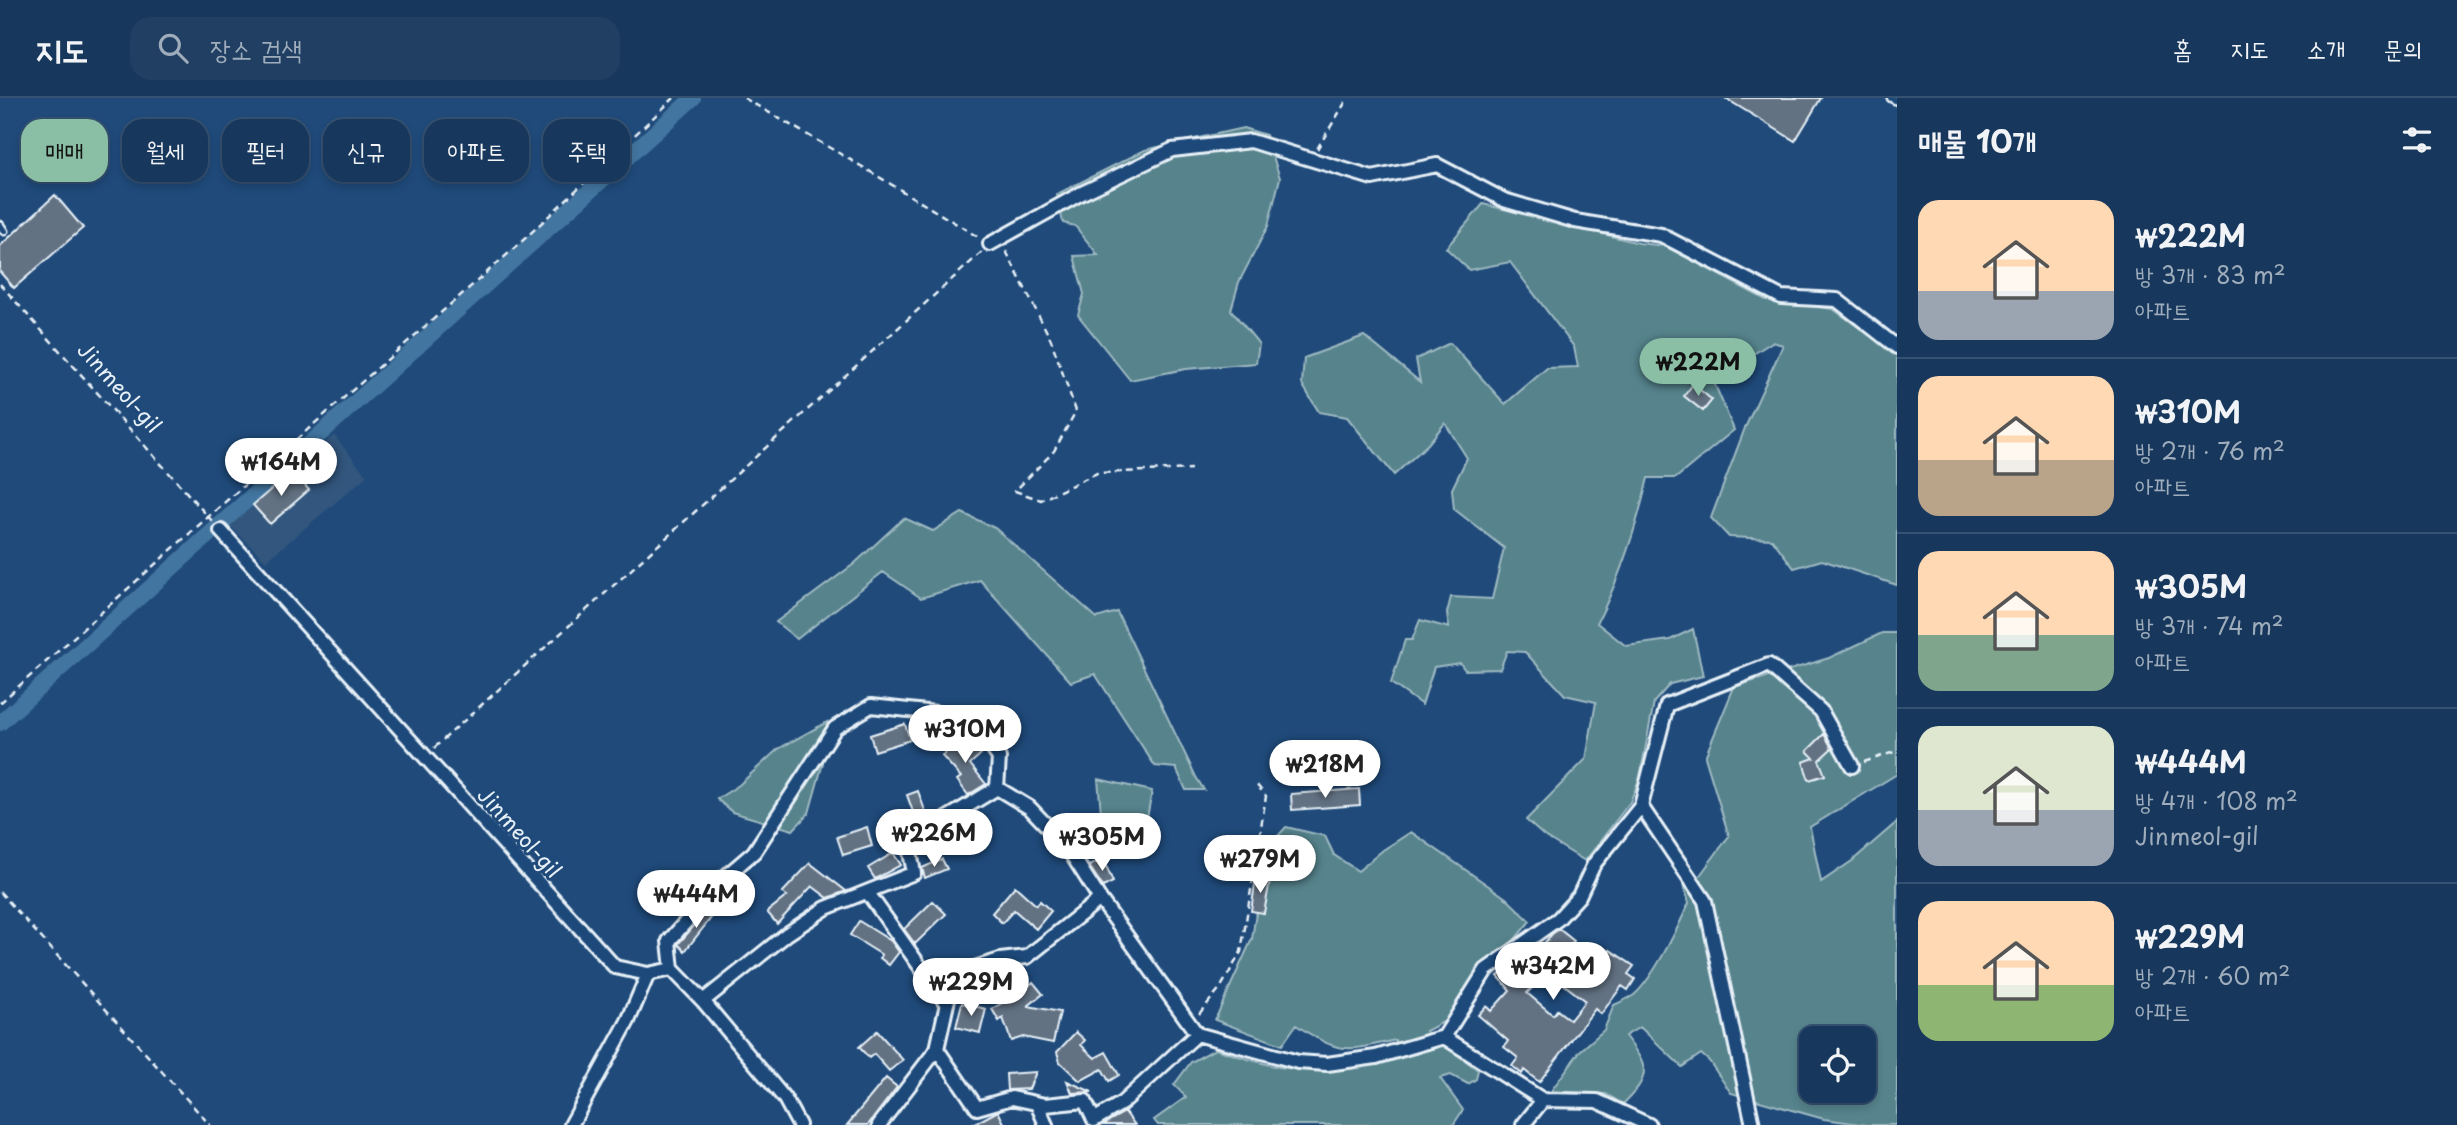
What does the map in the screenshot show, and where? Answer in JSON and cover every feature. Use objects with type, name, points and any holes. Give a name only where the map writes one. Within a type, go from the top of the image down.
[{"type":"street","points":[[995,241],[1080,194],[1172,150],[1251,141],[1372,178],[1437,165],[1504,200],[1575,221],[1661,235],[1781,297],[1837,300],[1897,347]]},
{"type":"street","name":"Jinmeol-gil","points":[[221,530],[615,967],[648,974],[672,969]]},
{"type":"street","points":[[997,788],[1030,808],[1067,847],[1100,899],[1194,1029],[1298,1062],[1327,1064],[1376,1057],[1444,1037],[1486,970],[1558,919],[1579,896],[1594,864],[1642,806],[1667,705],[1769,665],[1821,711],[1852,766]]},
{"type":"street","points":[[799,1125],[785,1099],[672,969],[669,941],[726,876],[754,852],[835,728],[871,706],[925,711],[975,723],[999,758],[997,788]]},
{"type":"street","points":[[703,1002],[797,927],[827,908],[914,873],[908,842],[997,788]]},
{"type":"street","points":[[1642,806],[1705,901],[1753,1125]]},
{"type":"street","points":[[869,893],[946,1003]]},
{"type":"street","points":[[879,1125],[937,1049],[950,990],[971,969],[1000,960],[1027,957],[1100,899]]},
{"type":"street","points":[[571,1125],[628,1021],[648,974]]},
{"type":"street","points":[[937,1049],[977,1108],[1012,1098],[1045,1105],[1085,1101],[1095,1123],[1122,1103],[1194,1029]]},
{"type":"street","points":[[1444,1037],[1543,1100],[1597,1101],[1649,1125]]},
{"type":"street","points":[[1522,1125],[1543,1100]]},
{"type":"street","points":[[1037,1104],[1046,1125]]},
{"type":"lane","points":[[1891,98],[1897,102]]},
{"type":"path","points":[[0,703],[518,245],[674,98]]},
{"type":"path","points":[[744,98],[995,241],[1051,340],[1076,411],[1054,452],[1015,491],[1041,499],[1097,473],[1191,469]]},
{"type":"path","points":[[1310,161],[1348,98]]},
{"type":"path","points":[[425,757],[995,241]]},
{"type":"path","name":"Jinmeol-gil","points":[[0,284],[209,517]]},
{"type":"path","points":[[1852,766],[1897,751]]},
{"type":"path","points":[[1194,1029],[1241,952],[1266,796],[1256,784]]},
{"type":"path","points":[[0,892],[210,1125]]},
{"type":"shaded area","points":[[334,435],[367,476],[266,561],[230,526]]},
{"type":"green space","points":[[1243,128],[1266,135],[1280,178],[1268,226],[1239,282],[1231,310],[1259,344],[1256,363],[1186,369],[1130,380],[1078,315],[1084,294],[1074,256],[1098,255],[1075,226],[1063,223],[1057,194],[1145,150]]},
{"type":"green space","points":[[1483,204],[1639,243],[1665,246],[1766,300],[1833,309],[1897,355],[1897,585],[1822,560],[1794,568],[1772,539],[1729,537],[1711,518],[1745,428],[1783,345],[1772,342],[1713,380],[1734,430],[1676,478],[1648,478],[1627,552],[1597,623],[1626,646],[1670,640],[1693,629],[1703,676],[1670,684],[1654,702],[1640,777],[1630,802],[1585,861],[1544,836],[1526,820],[1586,759],[1596,702],[1565,695],[1525,652],[1507,651],[1500,669],[1465,670],[1460,663],[1434,667],[1422,705],[1391,683],[1405,640],[1412,640],[1420,620],[1449,628],[1447,613],[1451,597],[1492,599],[1504,548],[1454,509],[1452,489],[1467,458],[1445,423],[1428,444],[1394,475],[1347,417],[1319,412],[1302,384],[1304,358],[1364,336],[1420,382],[1416,359],[1450,343],[1505,404],[1547,368],[1578,367],[1574,347],[1510,262],[1469,270],[1446,248]]},
{"type":"green space","points":[[962,513],[995,528],[1097,618],[1117,612],[1204,790],[1186,790],[1176,768],[1155,766],[1095,674],[1071,682],[980,580],[921,598],[883,572],[797,639],[776,622],[854,564],[904,518],[933,531]]},
{"type":"green space","points":[[1882,633],[1897,633],[1897,774],[1810,827],[1821,882],[1852,861],[1897,822],[1897,1125],[1867,1125],[1824,1119],[1731,1093],[1701,1054],[1682,1067],[1640,1027],[1625,1036],[1643,1064],[1643,1078],[1623,1104],[1606,1094],[1551,1091],[1580,1051],[1604,1030],[1614,1005],[1634,995],[1649,977],[1689,903],[1683,884],[1698,878],[1729,836],[1705,757],[1734,687],[1829,658]]},
{"type":"green space","points":[[827,722],[823,763],[809,813],[793,830],[732,812],[717,799],[739,785],[778,749]]},
{"type":"green space","points":[[1098,779],[1152,791],[1144,834],[1102,824]]},
{"type":"green space","points":[[1286,827],[1325,836],[1334,855],[1358,871],[1411,832],[1506,898],[1530,921],[1512,943],[1496,955],[1449,1019],[1426,1031],[1478,1070],[1476,1079],[1468,1084],[1451,1075],[1440,1078],[1463,1110],[1453,1125],[1158,1125],[1154,1120],[1186,1097],[1174,1085],[1191,1062],[1215,1049],[1271,1065],[1310,1070],[1355,1066],[1400,1054],[1395,1040],[1365,1047],[1343,1048],[1333,1046],[1296,1025],[1282,1045],[1215,1020],[1252,939],[1266,849]]},
{"type":"building","points":[[1725,98],[1821,98],[1795,141]]},
{"type":"building","points":[[55,195],[83,228],[14,288],[0,272],[0,246]]},
{"type":"building","points":[[1693,384],[1712,400],[1703,411],[1684,396]]},
{"type":"building","points":[[292,471],[309,490],[270,524],[253,505]]},
{"type":"building","points":[[905,724],[910,740],[875,751],[870,735]]},
{"type":"building","points":[[1824,734],[1832,748],[1819,760],[1825,775],[1809,780],[1803,762],[1814,758],[1807,751]]},
{"type":"building","points":[[964,736],[981,754],[970,764],[986,784],[968,795],[957,780],[961,777],[942,756]]},
{"type":"building","points":[[1359,789],[1360,805],[1292,810],[1291,794]]},
{"type":"building","points":[[918,791],[928,819],[918,826],[907,795]]},
{"type":"building","points":[[867,827],[872,846],[843,855],[837,837]]},
{"type":"building","points":[[893,853],[901,865],[875,879],[868,868]]},
{"type":"building","points":[[942,859],[947,869],[925,878],[922,868]]},
{"type":"building","points":[[1103,859],[1113,882],[1103,887],[1089,866]]},
{"type":"building","points":[[810,863],[846,891],[828,898],[812,886],[777,924],[767,912],[787,896],[782,893]]},
{"type":"building","points":[[657,877],[667,905],[650,911],[640,883]]},
{"type":"building","points":[[1256,878],[1270,880],[1264,913],[1251,911]]},
{"type":"building","points":[[1015,886],[1036,905],[1040,901],[1051,911],[1036,929],[1014,910],[1002,923],[992,913]]},
{"type":"building","points":[[933,901],[946,914],[915,944],[904,929]]},
{"type":"building","points":[[709,909],[714,914],[685,951],[678,944]]},
{"type":"building","points":[[859,921],[891,941],[899,952],[889,965],[880,958],[882,955],[850,935]]},
{"type":"building","points":[[1559,929],[1574,941],[1570,947],[1598,968],[1610,950],[1634,966],[1628,974],[1635,979],[1628,990],[1622,986],[1601,1014],[1595,1009],[1539,1082],[1524,1070],[1522,1074],[1512,1066],[1518,1058],[1504,1047],[1508,1041],[1478,1015],[1486,1006],[1491,1011],[1510,990],[1498,976],[1511,964],[1519,972]],"holes":[[[1548,972],[1585,1001],[1570,1020],[1557,1010],[1553,1015],[1527,993]]]},
{"type":"building","points":[[957,960],[962,966],[943,984],[938,976]]},
{"type":"building","points":[[1014,971],[1027,987],[1033,982],[1043,994],[1028,1006],[1060,1012],[1053,1043],[1023,1037],[1011,1041],[1003,1018],[999,1021],[992,1009],[1010,998],[998,984]]},
{"type":"building","points":[[962,1003],[986,1009],[980,1033],[956,1027]]},
{"type":"building","points":[[877,1031],[903,1060],[889,1071],[874,1054],[869,1058],[859,1047]]},
{"type":"building","points":[[1076,1032],[1085,1040],[1081,1045],[1095,1058],[1106,1052],[1119,1075],[1109,1081],[1102,1069],[1080,1081],[1060,1062],[1057,1052]]},
{"type":"building","points":[[1036,1072],[1029,1089],[1007,1090],[1006,1074]]},
{"type":"building","points":[[886,1078],[897,1087],[868,1125],[847,1125]]},
{"type":"building","points":[[1067,1081],[1092,1092],[1072,1093]]},
{"type":"building","points":[[998,1111],[1005,1125],[972,1125]]},
{"type":"building","points":[[1125,1112],[1135,1125],[1104,1125],[1109,1121]]},
{"type":"waterway","points":[[0,723],[693,98]]}]
